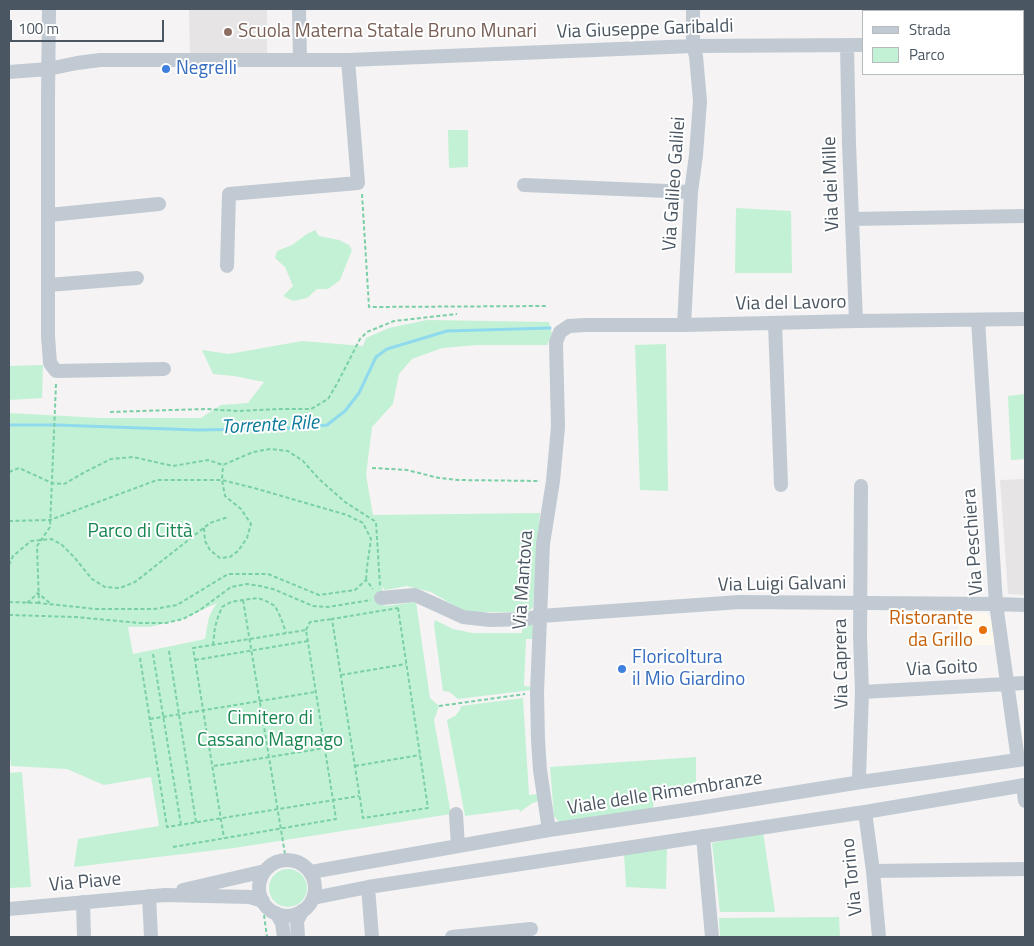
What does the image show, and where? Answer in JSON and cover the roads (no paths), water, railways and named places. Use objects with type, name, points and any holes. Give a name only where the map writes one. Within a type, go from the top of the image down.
[{"type":"street","points":[[49,9],[48,336],[50,363],[56,371],[164,368]]},
{"type":"street","points":[[299,9],[300,60]]},
{"type":"street","name":"Via Galileo Galilei","points":[[684,325],[691,192],[700,101],[696,56],[693,46],[693,9]]},
{"type":"street","name":"Via Giuseppe Garibaldi","points":[[9,72],[48,69],[100,60],[348,60],[693,46],[862,45]]},
{"type":"street","name":"Via dei Mille","points":[[847,46],[856,321]]},
{"type":"street","points":[[227,266],[229,194],[358,183],[348,60]]},
{"type":"street","points":[[524,185],[691,192]]},
{"type":"street","points":[[49,215],[159,204]]},
{"type":"street","points":[[852,219],[1025,216]]},
{"type":"street","points":[[48,285],[137,278]]},
{"type":"street","name":"Via del Lavoro","points":[[560,332],[570,326],[585,324],[684,325],[1025,319]]},
{"type":"street","name":"Via Peschiera","points":[[978,320],[996,604],[1007,684],[1022,759]]},
{"type":"street","points":[[775,323],[781,486]]},
{"type":"street","name":"Via Mantova","points":[[550,830],[540,770],[537,692],[543,544],[553,481],[558,426],[556,342],[560,332]]},
{"type":"street","name":"Via Caprera","points":[[861,486],[860,636],[862,692],[859,777],[861,782]]},
{"type":"street","name":"Via Luigi Galvani","points":[[381,598],[415,595],[450,612],[470,619],[503,620],[740,602],[1025,605]]},
{"type":"street","name":"Via Goito","points":[[862,692],[1025,683]]},
{"type":"street","name":"Viale delle Rimembranze","points":[[311,872],[550,830],[1022,759]]},
{"type":"street","points":[[313,898],[368,887],[865,812],[1024,785],[1025,801]]},
{"type":"street","name":"Via Torino","points":[[865,812],[879,937]]},
{"type":"street","points":[[456,814],[458,846]]},
{"type":"street","points":[[704,836],[712,937]]},
{"type":"street","points":[[286,860],[300,862],[306,866],[311,872],[315,885],[313,898],[309,906],[302,912],[285,916],[268,908],[260,892],[260,884],[265,871],[278,861],[286,860]]},
{"type":"street","points":[[873,871],[1025,869]]},
{"type":"street","name":"Via Piave","points":[[165,895],[265,871]]},
{"type":"street","points":[[368,887],[372,937]]},
{"type":"street","name":"Via Piave","points":[[9,909],[165,895],[250,897],[263,901]]},
{"type":"street","points":[[149,896],[151,937]]},
{"type":"street","points":[[83,902],[84,937]]},
{"type":"street","points":[[298,937],[297,921],[302,912]]},
{"type":"street","points":[[276,913],[282,923],[284,937]]},
{"type":"street","points":[[452,937],[531,929]]},
{"type":"waterway","name":"Torrente Rile","points":[[9,425],[198,430],[304,428],[327,425],[345,411],[359,393],[376,357],[387,349],[447,331],[550,328]]},
{"type":"place","name":"Scuola Materna Statale Bruno Munari","points":[[228,32]]},
{"type":"place","name":"Negrelli","points":[[166,69]]},
{"type":"place","name":"Ristorante da Grillo","points":[[983,630]]},
{"type":"place","name":"Floricoltura il Mio Giardino","points":[[622,669]]},
{"type":"park label","name":"Parco di Città","points":[[140,532]]},
{"type":"park label","name":"Cimitero di Cassano Magnago","points":[[270,730]]}]
